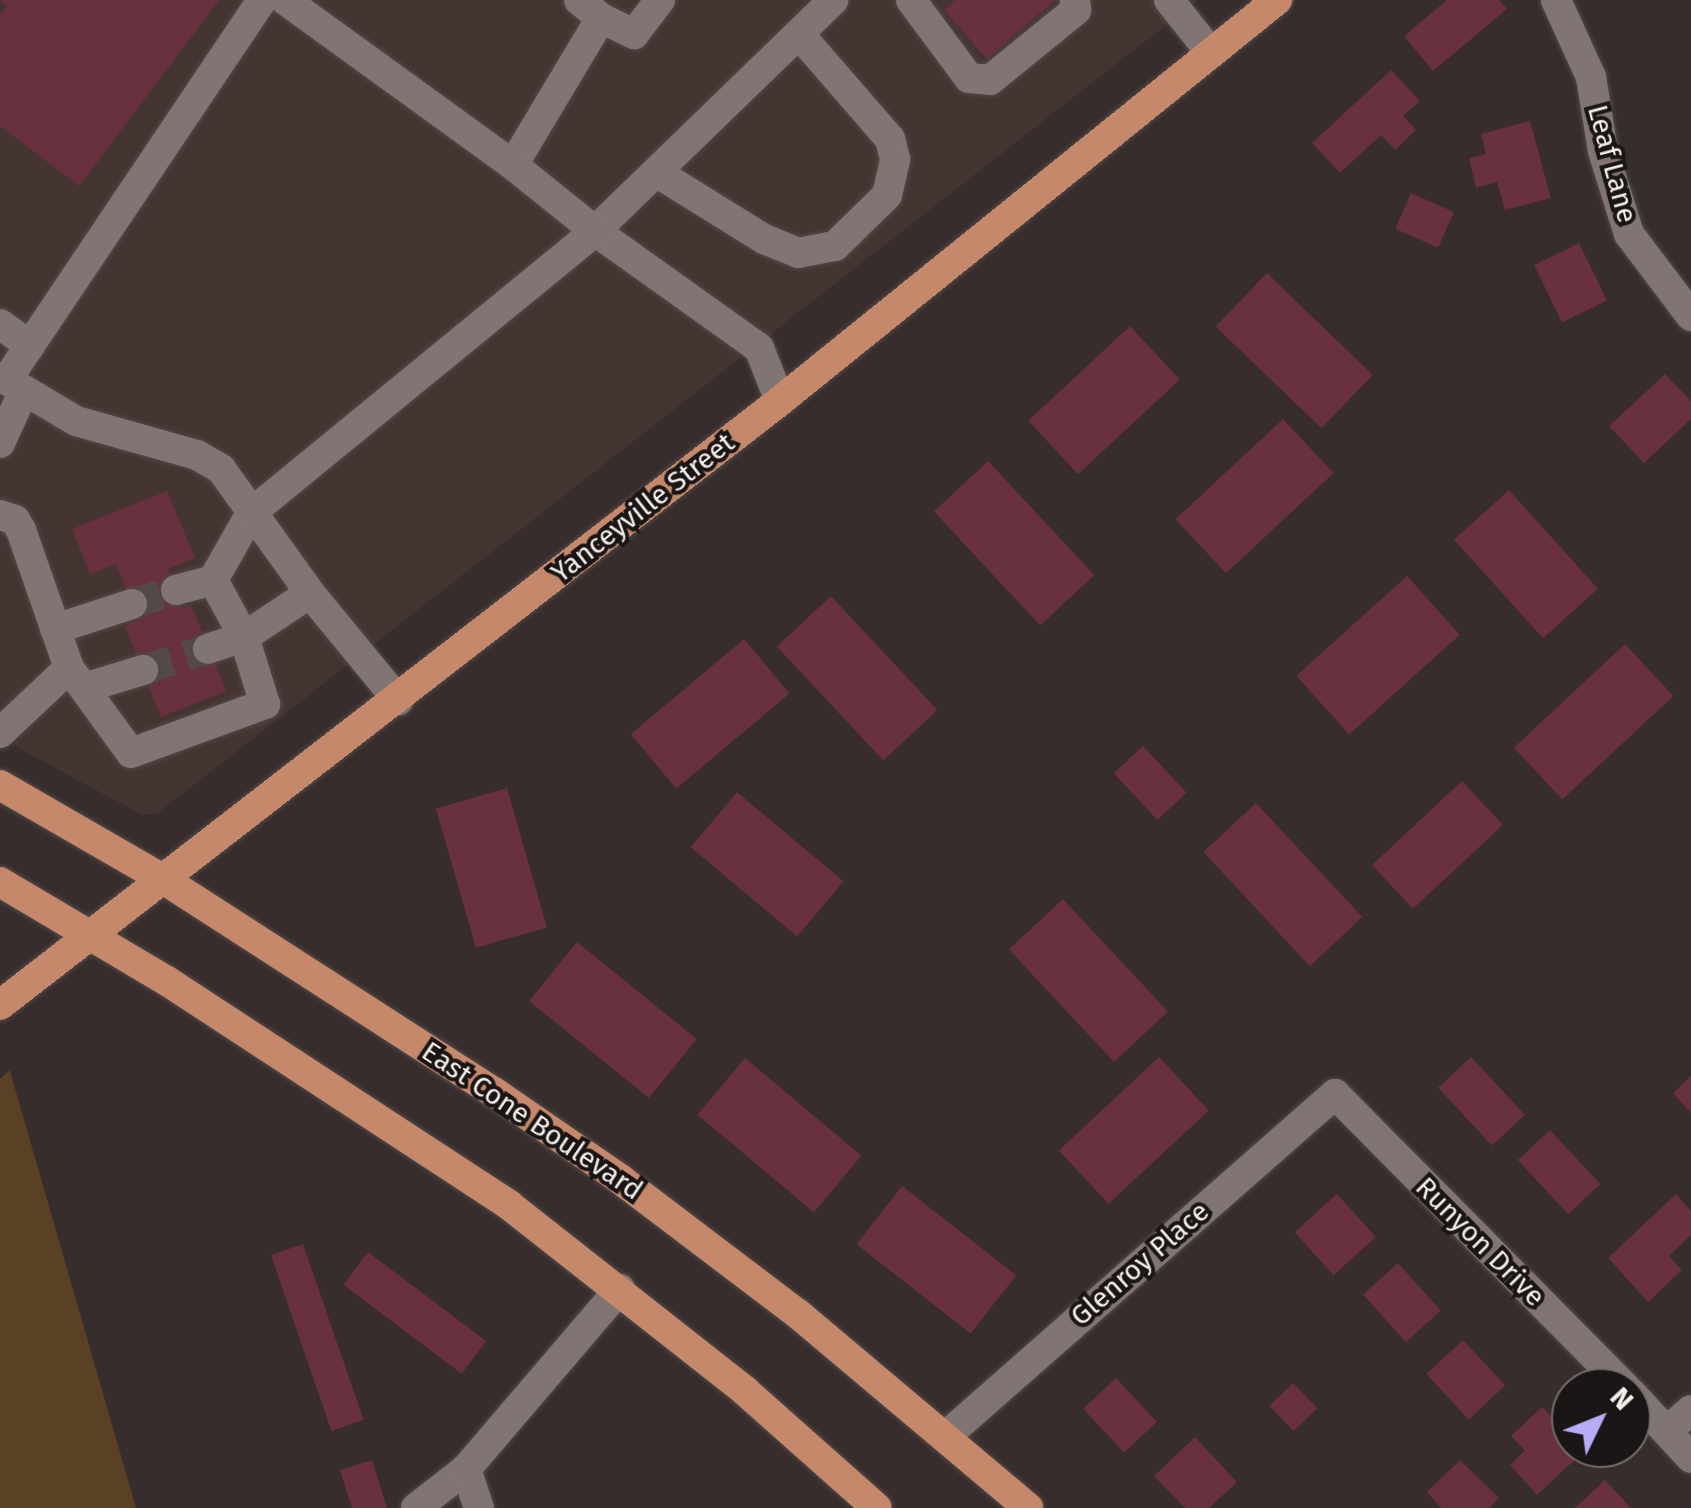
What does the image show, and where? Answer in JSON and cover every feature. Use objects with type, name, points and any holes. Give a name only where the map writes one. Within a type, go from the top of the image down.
[{"type":"main road","name":"Yanceyville Street","points":[[0,1005],[780,401],[1278,0]]},
{"type":"main road","name":"East Cone Boulevard","points":[[0,784],[163,880],[494,1092],[620,1179],[798,1314],[1028,1508]]},
{"type":"main road","points":[[0,882],[92,934],[387,1121],[509,1205],[745,1391],[877,1508]]},
{"type":"street","points":[[262,0],[8,380],[76,421],[196,455],[221,469],[310,593],[398,700]]},
{"type":"street","points":[[286,0],[758,348],[780,401]]},
{"type":"street","points":[[513,165],[590,9],[634,34],[660,0]]},
{"type":"street","points":[[176,590],[214,580],[252,513],[595,231],[833,0]]},
{"type":"street","points":[[910,0],[969,78],[990,80],[1076,10],[1075,0]]},
{"type":"street","points":[[1169,0],[1212,54]]},
{"type":"street","name":"Leaf Lane","points":[[1556,0],[1590,77],[1603,151],[1629,234],[1691,316]]},
{"type":"street","points":[[656,172],[764,239],[798,253],[835,246],[887,195],[896,159],[890,139],[798,34]]},
{"type":"street","points":[[0,324],[30,346]]},
{"type":"street","points":[[0,443],[24,390]]},
{"type":"street","points":[[0,514],[15,520],[22,530],[76,678],[131,753],[264,704],[244,638],[214,580]]},
{"type":"street","points":[[208,650],[244,638],[310,593]]},
{"type":"street","points":[[55,628],[132,604]]},
{"type":"street","points":[[0,733],[76,678],[143,670]]},
{"type":"street","name":"Glenroy Place","points":[[946,1436],[1335,1094]]},
{"type":"street","name":"Runyon Drive","points":[[1335,1094],[1606,1368]]},
{"type":"street","points":[[416,1508],[466,1469],[620,1290]]},
{"type":"street","name":"Runyon Drive","points":[[1651,1403],[1680,1420],[1691,1458]]},
{"type":"street","points":[[466,1469],[479,1508]]},
{"type":"shaded area","points":[[0,0],[1198,0],[158,813],[142,815],[0,738]]},
{"type":"shaded area","points":[[10,1070],[136,1508],[0,1508],[0,1079]]},
{"type":"building","points":[[0,0],[219,0],[79,186],[0,126],[0,15],[7,6]]},
{"type":"building","points":[[955,0],[1055,0],[987,59],[944,10]]},
{"type":"building","points":[[1447,0],[1499,0],[1507,9],[1433,71],[1404,36]]},
{"type":"building","points":[[1391,70],[1420,101],[1403,116],[1416,130],[1395,150],[1381,135],[1340,173],[1312,143]]},
{"type":"building","points":[[1530,121],[1551,198],[1505,210],[1497,182],[1476,188],[1469,158],[1486,154],[1481,134]]},
{"type":"building","points":[[1411,193],[1454,212],[1438,248],[1395,229]]},
{"type":"building","points":[[1579,243],[1607,301],[1562,322],[1534,265]]},
{"type":"building","points":[[1267,273],[1373,375],[1321,428],[1216,326]]},
{"type":"building","points":[[1130,326],[1180,379],[1078,474],[1028,421]]},
{"type":"building","points":[[1665,374],[1691,401],[1691,419],[1644,463],[1609,426]]},
{"type":"building","points":[[1283,419],[1333,473],[1226,573],[1175,519]]},
{"type":"building","points":[[988,461],[1094,575],[1040,626],[934,511]]},
{"type":"building","points":[[1509,490],[1598,589],[1543,638],[1454,540]]},
{"type":"building","points":[[167,491],[195,558],[168,569],[183,609],[191,605],[226,691],[161,717],[125,626],[139,620],[116,564],[90,574],[72,529]]},
{"type":"building","points":[[1407,576],[1460,635],[1349,734],[1296,676]]},
{"type":"building","points":[[831,596],[937,710],[883,761],[777,646]]},
{"type":"building","points":[[744,639],[790,693],[676,789],[631,734]]},
{"type":"building","points":[[1625,644],[1673,696],[1562,800],[1514,748]]},
{"type":"building","points":[[1143,746],[1187,793],[1157,820],[1114,773]]},
{"type":"building","points":[[1462,781],[1503,825],[1413,909],[1372,865]]},
{"type":"building","points":[[507,788],[547,927],[476,948],[436,808]]},
{"type":"building","points":[[737,792],[843,881],[797,937],[691,847]]},
{"type":"building","points":[[1256,803],[1362,917],[1310,966],[1203,852]]},
{"type":"building","points":[[1063,899],[1168,1012],[1114,1062],[1009,949]]},
{"type":"building","points":[[577,942],[697,1039],[649,1098],[529,1001]]},
{"type":"building","points":[[1159,1057],[1209,1110],[1109,1204],[1059,1150]]},
{"type":"building","points":[[1471,1057],[1525,1115],[1492,1145],[1438,1088]]},
{"type":"building","points":[[745,1058],[861,1156],[814,1212],[697,1115]]},
{"type":"building","points":[[1691,1076],[1691,1113],[1673,1093]]},
{"type":"building","points":[[1550,1130],[1600,1184],[1568,1214],[1518,1160]]},
{"type":"building","points":[[902,1186],[1016,1275],[971,1334],[856,1244]]},
{"type":"building","points":[[1337,1194],[1376,1237],[1333,1275],[1295,1232]]},
{"type":"building","points":[[1676,1194],[1691,1211],[1691,1235],[1669,1256],[1682,1270],[1648,1302],[1608,1258]]},
{"type":"building","points":[[303,1244],[364,1420],[331,1431],[271,1255]]},
{"type":"building","points":[[368,1252],[486,1341],[462,1374],[343,1285]]},
{"type":"building","points":[[1398,1263],[1441,1311],[1406,1342],[1363,1294]]},
{"type":"building","points":[[1463,1340],[1505,1385],[1469,1419],[1426,1374]]},
{"type":"building","points":[[1116,1378],[1157,1422],[1124,1453],[1083,1409]]},
{"type":"building","points":[[1293,1383],[1317,1408],[1294,1431],[1269,1406]]},
{"type":"building","points":[[1542,1407],[1551,1416],[1551,1468],[1566,1468],[1537,1495],[1510,1465],[1525,1450],[1511,1436]]},
{"type":"building","points":[[1195,1437],[1237,1482],[1209,1508],[1185,1508],[1154,1476]]},
{"type":"building","points":[[372,1460],[387,1508],[352,1508],[340,1470]]},
{"type":"building","points":[[1460,1460],[1499,1498],[1489,1508],[1441,1508],[1427,1492]]},
{"type":"building","points":[[1605,1480],[1631,1508],[1575,1508]]},
{"type":"tunnel","points":[[132,604],[176,590]]},
{"type":"tunnel","points":[[143,670],[208,649]]}]
